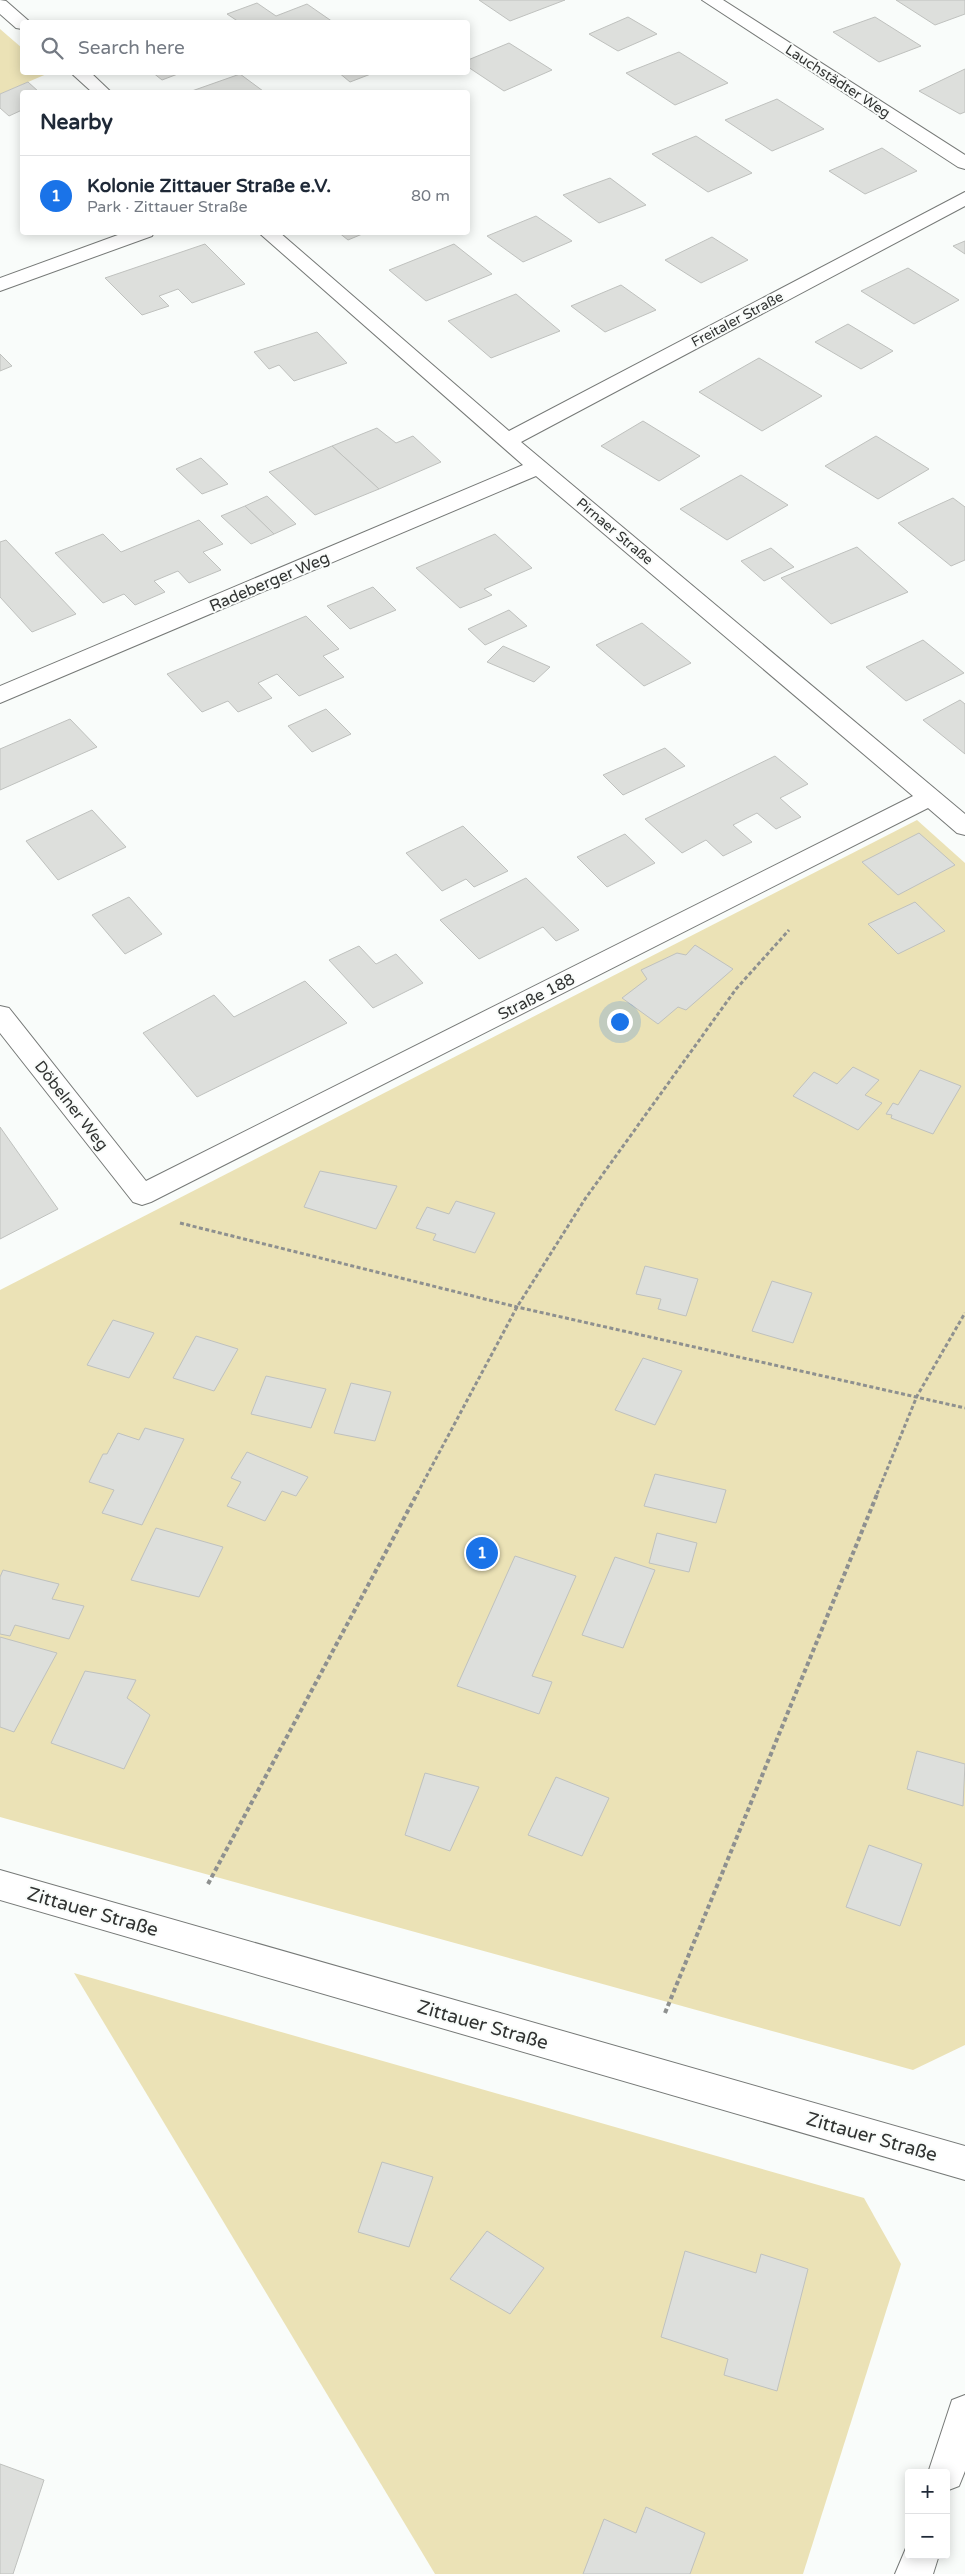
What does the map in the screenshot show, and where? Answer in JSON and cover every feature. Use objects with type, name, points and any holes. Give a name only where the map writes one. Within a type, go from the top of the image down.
[{"type":"street","name":"Lauchstädter Weg","points":[[711,0],[965,163]]},
{"type":"street","points":[[0,5],[20,22]]},
{"type":"street","points":[[82,75],[100,90]]},
{"type":"street","name":"Freitaler Straße","points":[[510,440],[965,198]]},
{"type":"street","points":[[0,285],[137,235]]},
{"type":"street","name":"Pirnaer Straße","points":[[270,235],[510,440],[538,467],[965,827]]},
{"type":"street","name":"Radeberger Weg","points":[[0,695],[538,467]]},
{"type":"street","name":"Straße 188","points":[[142,1195],[930,797]]},
{"type":"street","name":"Döbelner Weg","points":[[0,1015],[142,1195]]},
{"type":"street","name":"Zittauer Straße","points":[[0,1885],[965,2163]]},
{"type":"street","points":[[947,2469],[965,2413]]},
{"type":"street","points":[[914,2574],[919,2559]]},
{"type":"path","points":[[208,1884],[517,1307],[585,1199],[730,997],[789,930]]},
{"type":"path","points":[[142,1195],[174,1221],[517,1307],[965,1408]]},
{"type":"path","points":[[665,2013],[917,1396],[965,1313]]},
{"type":"shaded area","points":[[0,29],[20,46],[20,75],[44,75],[0,94]]},
{"type":"shaded area","points":[[917,820],[965,863],[965,2045],[913,2070],[0,1817],[0,1290]]},
{"type":"shaded area","points":[[74,1973],[864,2198],[901,2264],[803,2574],[435,2574]]},
{"type":"building","points":[[479,0],[565,0],[510,21]]},
{"type":"building","points":[[896,0],[965,0],[965,14],[935,25]]},
{"type":"building","points":[[257,3],[276,16],[307,4],[330,20],[236,20],[227,14]]},
{"type":"building","points":[[628,17],[657,34],[618,51],[589,34]]},
{"type":"building","points":[[875,17],[921,46],[879,62],[833,32]]},
{"type":"building","points":[[509,43],[552,70],[504,91],[470,68],[470,59]]},
{"type":"building","points":[[679,52],[728,83],[675,105],[626,73]]},
{"type":"building","points":[[965,69],[965,112],[960,114],[919,91]]},
{"type":"building","points":[[156,75],[175,75],[162,80]]},
{"type":"building","points":[[241,75],[262,90],[195,90]]},
{"type":"building","points":[[342,75],[368,75],[350,82]]},
{"type":"building","points":[[28,82],[37,90],[20,90],[20,111],[9,116],[0,108],[0,94]]},
{"type":"building","points":[[777,99],[824,129],[772,151],[725,120]]},
{"type":"building","points":[[696,136],[752,173],[708,192],[652,154]]},
{"type":"building","points":[[882,148],[917,171],[865,194],[829,171]]},
{"type":"building","points":[[610,178],[646,205],[599,223],[563,195]]},
{"type":"building","points":[[536,216],[572,241],[523,262],[487,236]]},
{"type":"building","points":[[342,235],[360,235],[348,240]]},
{"type":"building","points":[[712,237],[748,260],[701,283],[665,260]]},
{"type":"building","points":[[965,241],[965,254],[953,246]]},
{"type":"building","points":[[205,244],[245,284],[192,303],[178,289],[159,296],[169,306],[142,315],[105,278]]},
{"type":"building","points":[[454,244],[492,274],[426,301],[389,270]]},
{"type":"building","points":[[908,268],[959,300],[914,324],[861,291]]},
{"type":"building","points":[[621,285],[656,310],[605,332],[571,306]]},
{"type":"building","points":[[516,294],[560,331],[491,358],[448,321]]},
{"type":"building","points":[[848,324],[893,351],[861,369],[815,342]]},
{"type":"building","points":[[317,332],[347,363],[294,381],[279,365],[269,369],[254,352]]},
{"type":"building","points":[[0,354],[12,366],[0,371]]},
{"type":"building","points":[[759,358],[822,396],[762,431],[699,392]]},
{"type":"building","points":[[643,421],[700,456],[659,481],[601,446]]},
{"type":"building","points":[[377,428],[396,443],[413,436],[441,462],[379,489],[332,446]]},
{"type":"building","points":[[876,436],[929,469],[878,499],[825,466]]},
{"type":"building","points":[[332,446],[379,489],[315,515],[269,472]]},
{"type":"building","points":[[201,458],[228,484],[202,494],[176,469]]},
{"type":"building","points":[[741,475],[788,505],[727,540],[680,509]]},
{"type":"building","points":[[267,496],[296,524],[274,534],[245,506]]},
{"type":"building","points":[[953,498],[965,507],[965,560],[951,566],[898,523]]},
{"type":"building","points":[[245,506],[274,534],[251,544],[221,516]]},
{"type":"building","points":[[199,520],[223,544],[203,552],[221,570],[189,583],[178,571],[154,581],[165,592],[135,605],[124,594],[103,603],[55,553],[103,534],[121,552]]},
{"type":"building","points":[[495,534],[532,568],[484,589],[492,595],[460,608],[416,568]]},
{"type":"building","points":[[6,540],[76,614],[32,632],[0,597],[0,542]]},
{"type":"building","points":[[857,547],[908,592],[831,624],[781,578]]},
{"type":"building","points":[[771,548],[794,567],[764,581],[741,561]]},
{"type":"building","points":[[373,587],[396,610],[350,629],[327,606]]},
{"type":"building","points":[[509,610],[527,626],[485,645],[468,629]]},
{"type":"building","points":[[306,616],[339,649],[323,656],[344,677],[299,696],[277,674],[258,683],[272,698],[238,712],[228,701],[202,712],[167,674]]},
{"type":"building","points":[[642,623],[691,663],[644,686],[596,645]]},
{"type":"building","points":[[923,640],[964,673],[906,701],[866,667]]},
{"type":"building","points":[[503,646],[550,667],[534,682],[487,662]]},
{"type":"building","points":[[960,700],[965,704],[965,754],[923,720]]},
{"type":"building","points":[[326,709],[351,734],[312,752],[288,726]]},
{"type":"building","points":[[70,719],[97,747],[0,790],[0,749]]},
{"type":"building","points":[[665,748],[685,766],[623,795],[603,775]]},
{"type":"building","points":[[775,756],[808,784],[780,798],[801,817],[776,829],[757,813],[733,825],[752,842],[723,856],[706,840],[682,853],[645,819]]},
{"type":"building","points":[[92,810],[126,847],[58,880],[26,841]]},
{"type":"building","points":[[463,826],[508,871],[474,887],[466,879],[442,891],[406,853]]},
{"type":"building","points":[[919,833],[955,865],[898,895],[862,862]]},
{"type":"building","points":[[625,834],[655,863],[607,887],[577,857]]},
{"type":"building","points":[[526,878],[579,930],[556,941],[543,927],[479,959],[440,920]]},
{"type":"building","points":[[129,897],[162,934],[125,954],[92,915]]},
{"type":"building","points":[[915,902],[945,931],[898,954],[868,924]]},
{"type":"building","points":[[695,945],[733,969],[686,1010],[678,1007],[658,1024],[622,998],[647,979],[641,970],[677,953],[686,955]]},
{"type":"building","points":[[359,946],[376,964],[396,954],[423,983],[373,1008],[329,960]]},
{"type":"building","points":[[305,981],[347,1023],[197,1097],[143,1033],[214,995],[234,1017]]},
{"type":"building","points":[[853,1067],[879,1080],[865,1095],[882,1103],[858,1130],[793,1096],[814,1072],[837,1084]]},
{"type":"building","points":[[920,1070],[961,1086],[933,1134],[891,1118],[892,1115],[886,1114],[893,1103],[898,1105]]},
{"type":"building","points":[[0,1127],[58,1209],[0,1239]]},
{"type":"building","points":[[320,1171],[397,1186],[376,1229],[304,1207]]},
{"type":"building","points":[[456,1201],[495,1213],[475,1253],[433,1240],[436,1234],[416,1228],[427,1207],[449,1214]]},
{"type":"building","points":[[645,1266],[698,1279],[686,1316],[658,1309],[661,1299],[636,1294]]},
{"type":"building","points":[[772,1281],[812,1293],[793,1343],[752,1331]]},
{"type":"building","points":[[113,1320],[154,1333],[129,1378],[87,1365]]},
{"type":"building","points":[[196,1336],[238,1349],[214,1391],[173,1378]]},
{"type":"building","points":[[643,1358],[682,1371],[655,1425],[615,1410]]},
{"type":"building","points":[[266,1376],[326,1389],[311,1428],[251,1414]]},
{"type":"building","points":[[351,1383],[391,1392],[375,1441],[334,1433]]},
{"type":"building","points":[[145,1428],[184,1439],[142,1525],[102,1513],[114,1490],[89,1482],[103,1454],[107,1454],[118,1433],[139,1440]]},
{"type":"building","points":[[247,1452],[308,1477],[296,1496],[282,1491],[265,1521],[227,1506],[241,1482],[231,1478]]},
{"type":"building","points":[[655,1474],[726,1490],[716,1523],[644,1506]]},
{"type":"building","points":[[156,1528],[223,1547],[199,1597],[131,1580]]},
{"type":"building","points":[[657,1533],[697,1543],[689,1572],[649,1563]]},
{"type":"building","points":[[515,1556],[576,1576],[532,1676],[552,1682],[539,1714],[457,1686]]},
{"type":"building","points":[[615,1557],[655,1570],[623,1648],[582,1635]]},
{"type":"building","points":[[3,1570],[59,1584],[52,1599],[84,1606],[69,1639],[15,1625],[10,1636],[0,1634],[0,1577]]},
{"type":"building","points":[[0,1637],[57,1653],[14,1732],[0,1727]]},
{"type":"building","points":[[85,1671],[136,1680],[127,1698],[150,1715],[124,1769],[51,1743]]},
{"type":"building","points":[[917,1751],[965,1764],[963,1806],[907,1789]]},
{"type":"building","points":[[425,1773],[479,1787],[450,1851],[405,1835]]},
{"type":"building","points":[[556,1777],[609,1798],[582,1856],[528,1835]]},
{"type":"building","points":[[869,1845],[922,1864],[900,1926],[846,1907]]},
{"type":"building","points":[[382,2162],[433,2177],[409,2247],[358,2232]]},
{"type":"building","points":[[487,2231],[544,2268],[510,2314],[450,2279]]},
{"type":"building","points":[[685,2251],[756,2273],[761,2254],[808,2269],[777,2391],[724,2375],[728,2359],[661,2337]]},
{"type":"building","points":[[0,2464],[44,2480],[13,2574],[0,2574]]},
{"type":"building","points":[[646,2507],[705,2533],[690,2574],[583,2574],[604,2519],[636,2533]]},
{"type":"place","name":"Kolonie Zittauer Straße e.V.","points":[[482,1553]]}]
